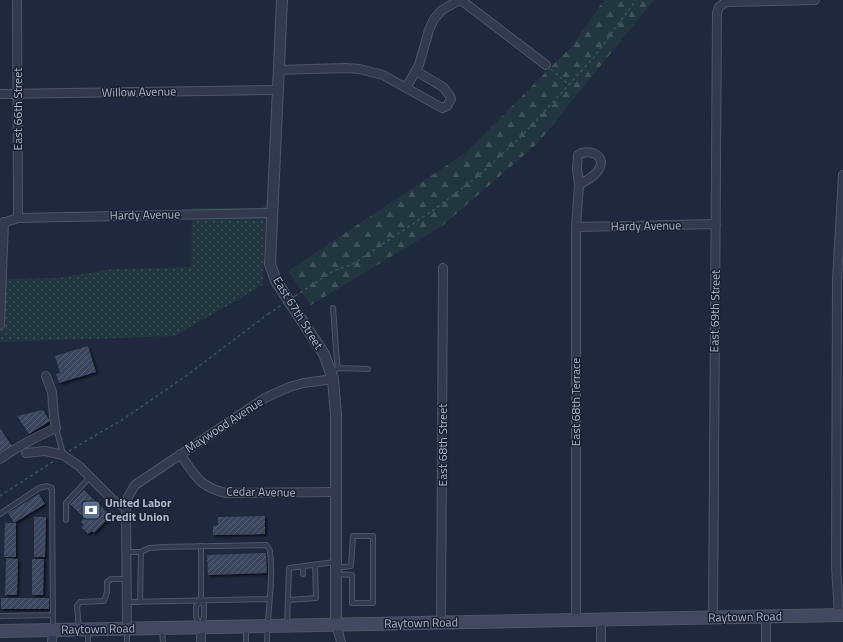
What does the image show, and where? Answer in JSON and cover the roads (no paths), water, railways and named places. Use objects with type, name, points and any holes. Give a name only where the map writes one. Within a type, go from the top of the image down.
[{"type":"main road","name":"Raytown Road","points":[[0,631],[53,636],[84,629],[841,615]]},
{"type":"street","name":"East 66th Street","points":[[17,0],[18,218]]},
{"type":"street","name":"East 67th Street","points":[[282,0],[270,264],[276,281],[324,354],[334,373],[336,415],[336,624]]},
{"type":"street","points":[[406,88],[419,64],[429,30],[434,19],[442,10],[460,0],[546,65]]},
{"type":"street","name":"East 69th Street","points":[[713,617],[717,13],[719,7],[726,2],[815,0]]},
{"type":"street","points":[[278,70],[359,69],[383,74],[442,108],[449,104],[451,99],[450,96],[443,87],[416,70]]},
{"type":"street","name":"Willow Avenue","points":[[0,94],[278,90]]},
{"type":"street","points":[[841,615],[836,566],[837,280],[843,175]]},
{"type":"street","name":"East 68th Terrace","points":[[576,620],[576,227],[578,185]]},
{"type":"street","name":"Hardy Avenue","points":[[2,223],[18,218],[272,213]]},
{"type":"street","points":[[0,325],[2,223]]},
{"type":"street","name":"Hardy Avenue","points":[[576,227],[716,224]]},
{"type":"street","name":"East 68th Street","points":[[441,622],[443,268]]},
{"type":"street","name":"Maywood Avenue","points":[[126,508],[128,497],[135,484],[265,398],[289,387],[334,373]]},
{"type":"street","points":[[0,459],[36,436],[56,428],[52,392],[46,376]]},
{"type":"street","points":[[26,453],[45,451],[63,455],[79,466],[114,501],[126,508],[127,628]]},
{"type":"street","name":"Cedar Avenue","points":[[180,454],[201,483],[214,490],[226,493],[335,492]]},
{"type":"street","points":[[766,616],[766,642]]},
{"type":"street","points":[[601,619],[601,642]]},
{"type":"street","points":[[336,624],[341,642]]},
{"type":"street","points":[[201,627],[201,642]]},
{"type":"lane","points":[[333,308],[336,332],[334,373],[368,369]]},
{"type":"lane","points":[[56,428],[63,455]]},
{"type":"lane","points":[[66,520],[66,503],[90,477]]},
{"type":"lane","points":[[0,514],[39,488],[47,486],[52,488],[53,636]]},
{"type":"lane","points":[[287,625],[289,568],[315,565],[336,568],[352,575],[352,603],[373,603],[373,536],[352,536],[351,566],[336,568]]},
{"type":"lane","points":[[126,552],[141,552],[149,548],[266,545],[270,552],[267,642]]},
{"type":"lane","points":[[201,546],[201,601],[204,605],[204,617],[201,627]]},
{"type":"lane","points":[[140,602],[141,552]]},
{"type":"lane","points":[[289,600],[316,598],[315,565]]},
{"type":"lane","points":[[303,567],[303,574]]},
{"type":"lane","points":[[88,642],[77,606],[80,602],[104,600],[107,592],[107,582],[111,579],[126,579]]},
{"type":"lane","points":[[303,594],[303,599]]},
{"type":"lane","points":[[127,602],[269,599]]},
{"type":"lane","points":[[201,601],[196,606],[196,617],[201,627]]},
{"type":"lane","points":[[0,616],[53,615]]},
{"type":"lane","points":[[246,626],[246,642]]},
{"type":"lane","points":[[127,628],[127,642]]},
{"type":"lane","points":[[162,628],[163,642]]},
{"type":"place","name":"United Labor Credit Union","points":[[91,510]]}]
